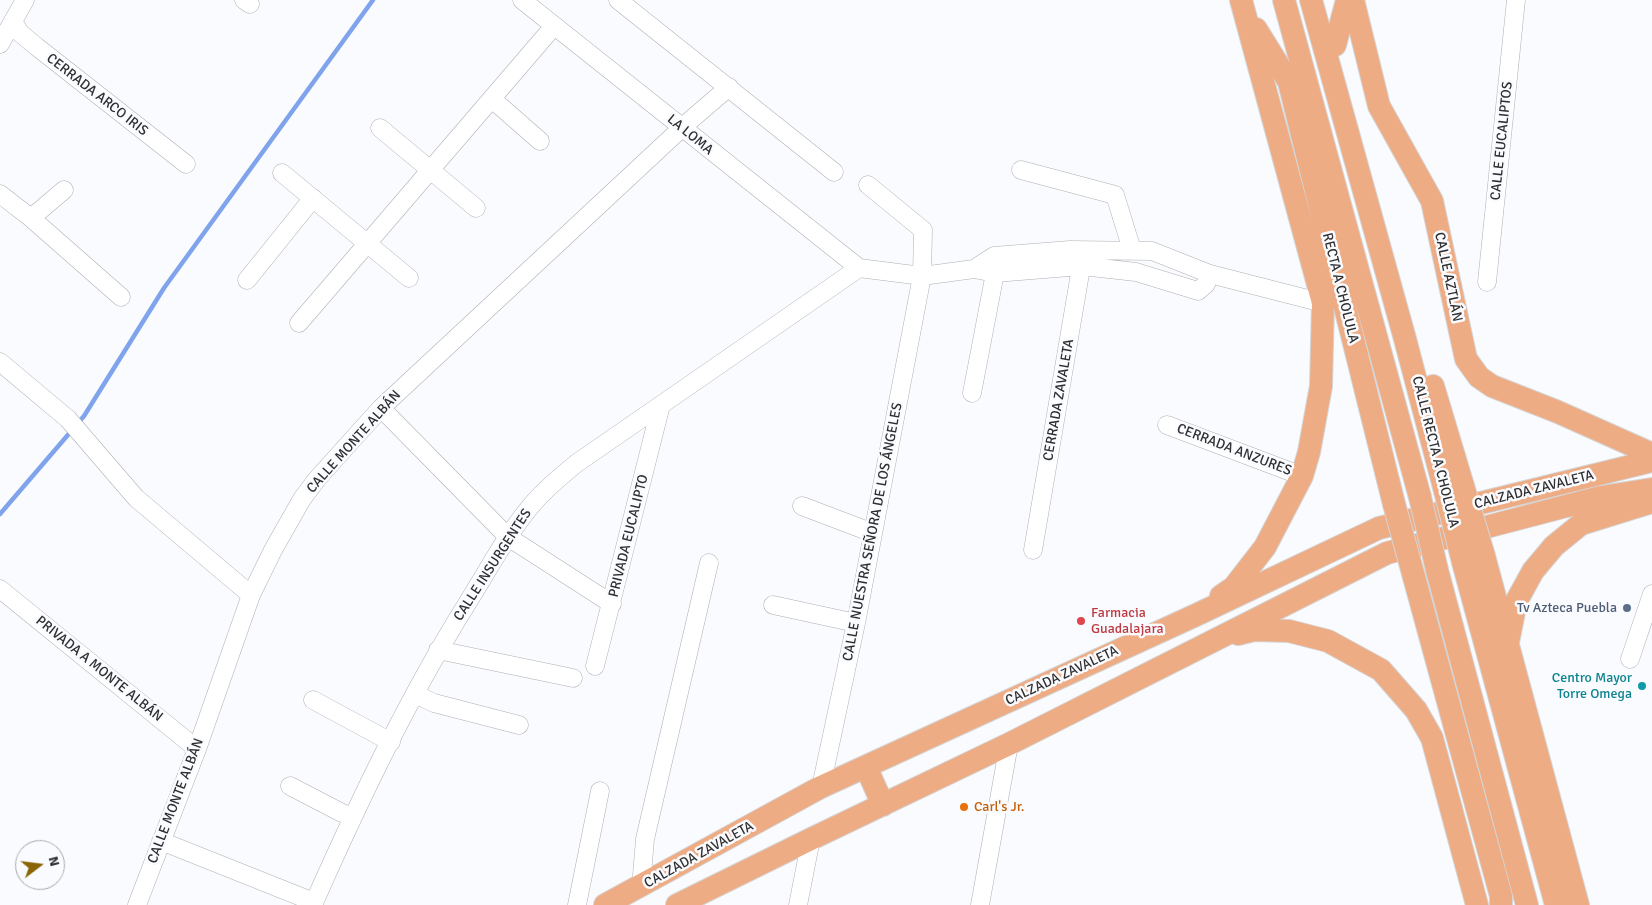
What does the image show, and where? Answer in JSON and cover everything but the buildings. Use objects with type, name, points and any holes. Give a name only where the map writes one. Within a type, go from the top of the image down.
[{"type":"main road","name":"CALLE RECTA A CHOLULA","points":[[1284,0],[1420,497],[1437,570],[1527,905]]},
{"type":"main road","name":"CALLE RECTA A CHOLULA","points":[[1311,0],[1405,339],[1454,488],[1473,559],[1556,905]]},
{"type":"main road","points":[[1324,0],[1454,488]]},
{"type":"main road","points":[[1335,45],[1347,0]]},
{"type":"main road","name":"CALLE AZTLÁN","points":[[1353,0],[1379,106],[1432,201],[1466,359],[1479,376],[1492,386],[1558,412],[1652,454]]},
{"type":"main road","points":[[1196,614],[1234,587],[1265,547],[1302,476],[1309,452],[1321,386],[1323,304],[1243,5]]},
{"type":"main road","name":"RECTA A CHOLULA","points":[[1243,5],[1289,82],[1394,504],[1501,896],[1501,905]]},
{"type":"main road","name":"CALZADA ZAVALETA","points":[[606,905],[821,787],[1379,528],[1652,461]]},
{"type":"main road","name":"CALZADA ZAVALETA","points":[[677,905],[810,838],[1009,744],[1387,553],[1601,497],[1652,489]]},
{"type":"main road","points":[[1507,647],[1516,602],[1534,571],[1554,546],[1581,524],[1652,502]]},
{"type":"main road","points":[[1473,559],[1507,647],[1578,905]]},
{"type":"main road","points":[[1215,640],[1254,630],[1289,631],[1328,641],[1381,670],[1416,710],[1432,738],[1478,905]]},
{"type":"main road","points":[[866,767],[883,805]]},
{"type":"street","points":[[0,44],[25,0]]},
{"type":"street","name":"LA LOMA","points":[[522,0],[859,268]]},
{"type":"street","points":[[618,0],[834,172]]},
{"type":"street","name":"CALLE EUCALIPTOS","points":[[1487,282],[1516,0]]},
{"type":"street","name":"CERRADA ARCO IRIS","points":[[13,21],[20,33],[186,164]]},
{"type":"street","points":[[299,323],[554,26]]},
{"type":"street","name":"CALLE MONTE ALBÁN","points":[[137,905],[197,749],[251,595],[273,550],[302,499],[381,408],[682,128],[729,87]]},
{"type":"street","points":[[492,99],[540,141]]},
{"type":"street","points":[[380,128],[476,208]]},
{"type":"street","points":[[1021,170],[1114,195],[1132,250]]},
{"type":"street","points":[[282,173],[409,278]]},
{"type":"street","name":"CALLE NUESTRA SEÑORA DE LOS ÁNGELES","points":[[821,787],[856,623],[922,276],[923,230],[868,185]]},
{"type":"street","points":[[31,218],[64,190]]},
{"type":"street","points":[[0,194],[31,218],[121,297]]},
{"type":"street","points":[[247,280],[313,198]]},
{"type":"street","points":[[859,268],[922,276],[974,269],[995,273],[1132,250],[1152,250],[1210,274],[1323,304]]},
{"type":"street","points":[[974,269],[994,256],[1083,258],[1198,291],[1206,284],[1210,274]]},
{"type":"street","name":"CERRADA ZAVALETA","points":[[1033,550],[1083,258]]},
{"type":"street","name":"CALLE INSURGENTES","points":[[314,904],[352,816],[438,650],[508,537],[530,506],[552,483],[577,463],[859,268]]},
{"type":"street","points":[[972,393],[995,273]]},
{"type":"street","points":[[0,362],[68,419],[136,498],[251,595]]},
{"type":"street","name":"PRIVADA EUCALIPTO","points":[[595,666],[661,405]]},
{"type":"street","points":[[381,408],[508,537],[612,604]]},
{"type":"street","name":"CERRADA ANZURES","points":[[1167,425],[1302,476]]},
{"type":"street","points":[[802,506],[873,533]]},
{"type":"street","points":[[641,887],[644,839],[709,563]]},
{"type":"street","name":"PRIVADA A MONTE ALBÁN","points":[[0,589],[197,749]]},
{"type":"street","points":[[1630,658],[1652,594]]},
{"type":"street","points":[[773,605],[856,623]]},
{"type":"street","points":[[438,650],[573,678]]},
{"type":"street","points":[[415,694],[434,703],[519,725]]},
{"type":"street","points":[[313,700],[391,742]]},
{"type":"street","points":[[980,905],[1009,744]]},
{"type":"street","points":[[290,786],[342,813],[352,816]]},
{"type":"street","points":[[576,905],[600,791]]},
{"type":"street","points":[[798,905],[810,838]]},
{"type":"street","points":[[161,841],[314,904]]},
{"type":"waterway","points":[[78,423],[164,288],[373,0]]},
{"type":"waterway","points":[[0,514],[73,429]]},
{"type":"place","name":"Tv Azteca Puebla","points":[[1627,608]]},
{"type":"place","name":"Farmacia Guadalajara","points":[[1081,621]]},
{"type":"place","name":"Centro Mayor Torre Omega","points":[[1642,686]]},
{"type":"place","name":"Carl's Jr.","points":[[964,807]]}]
